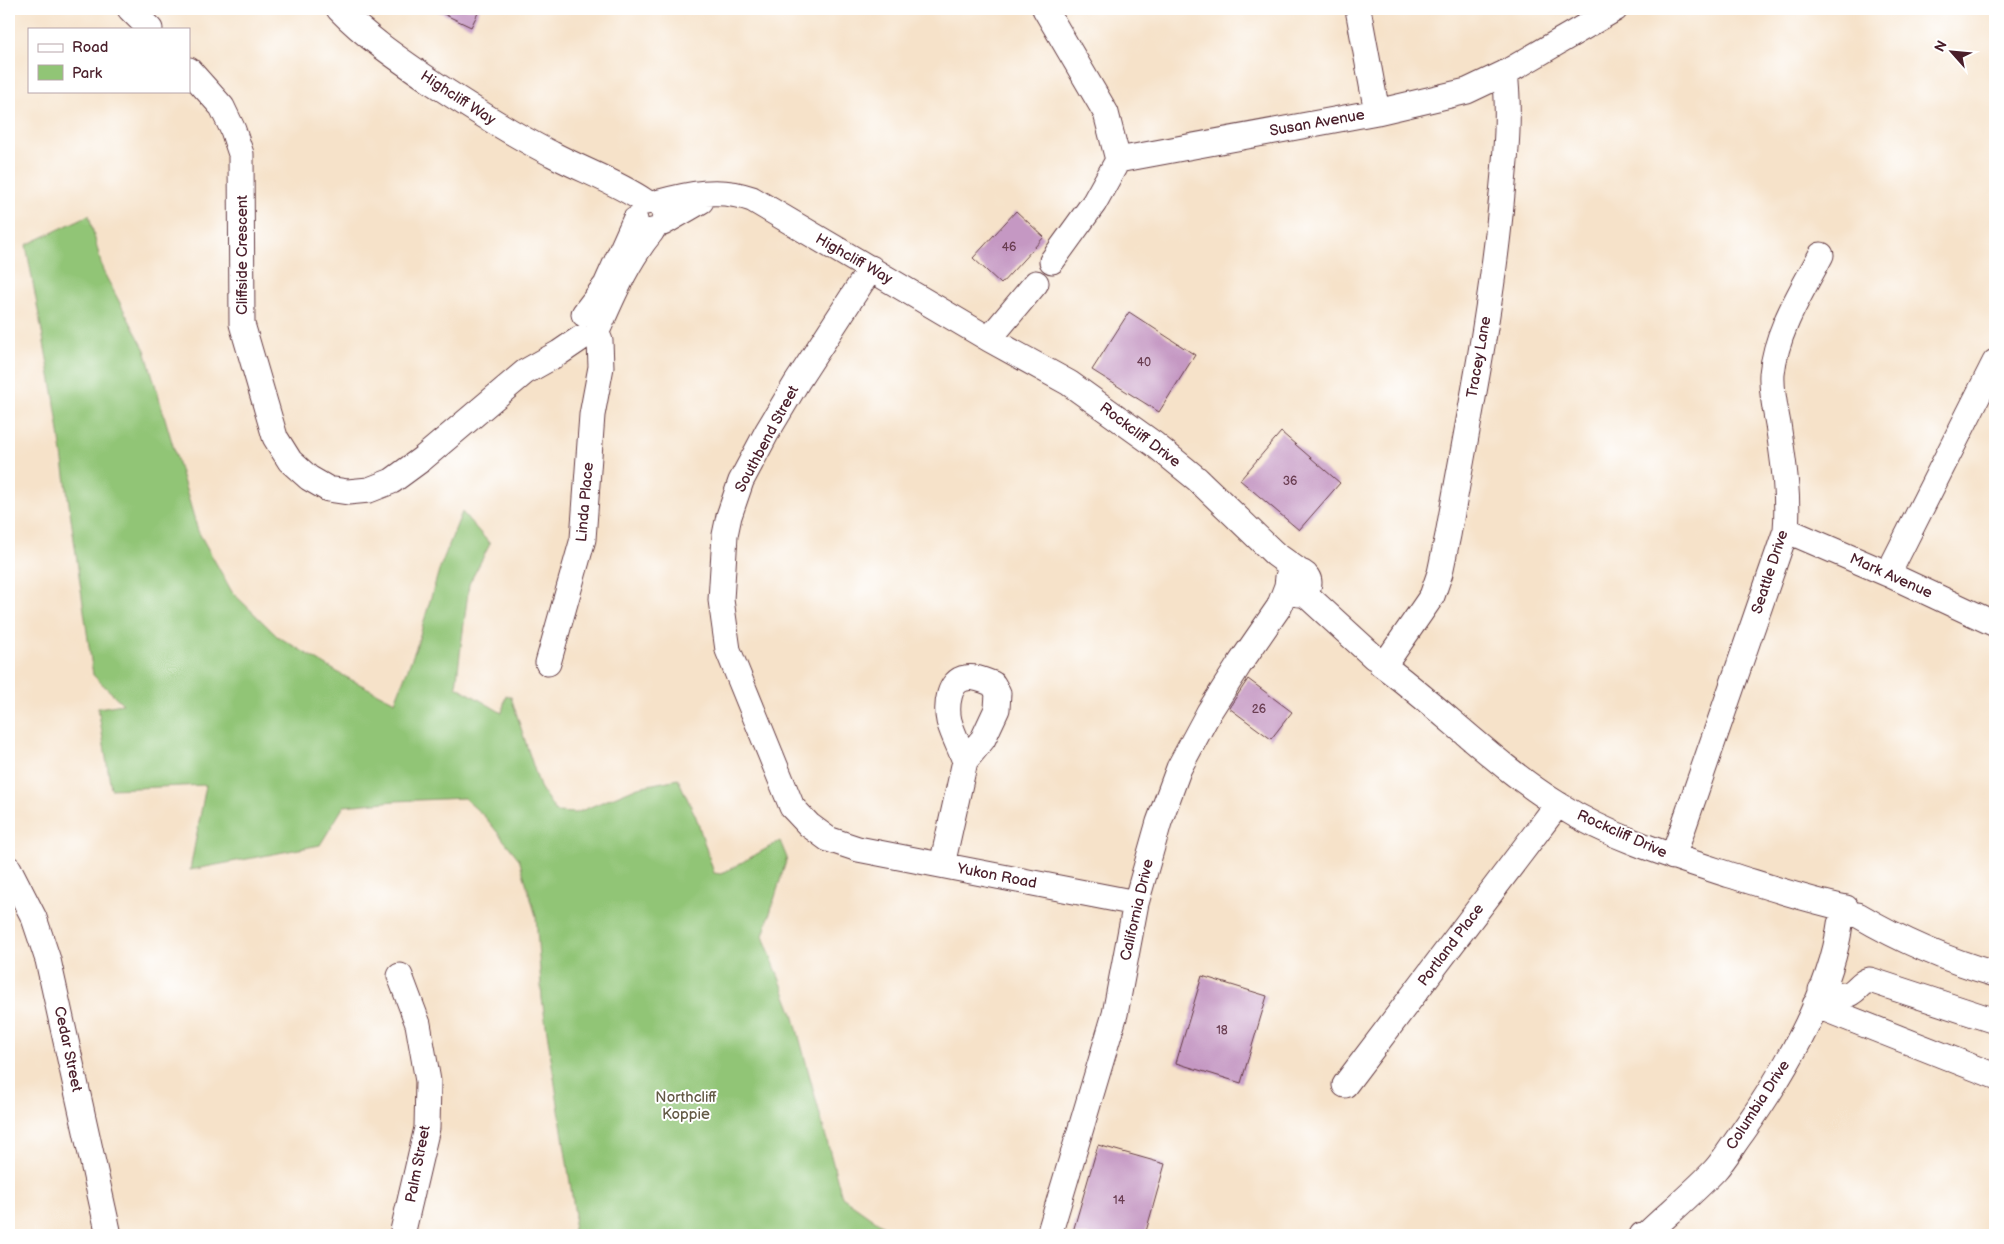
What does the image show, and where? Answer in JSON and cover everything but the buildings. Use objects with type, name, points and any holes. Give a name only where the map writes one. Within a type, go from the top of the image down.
[{"type":"street","points":[[130,9],[149,28]]},
{"type":"street","name":"Highcliff Way","points":[[339,9],[378,44],[475,111],[587,173],[621,186],[648,215],[704,192],[728,192],[752,199],[989,339]]},
{"type":"street","points":[[1045,9],[1106,113],[1118,160],[1094,203],[1052,261]]},
{"type":"street","points":[[1358,9],[1377,112]]},
{"type":"street","name":"Susan Avenue","points":[[1118,160],[1377,112],[1467,91],[1505,73],[1616,9]]},
{"type":"street","name":"Cliffside Crescent","points":[[190,71],[222,107],[233,130],[241,154],[242,324],[274,437],[290,461],[309,478],[328,489],[348,492],[369,490],[392,481],[422,459],[525,372],[531,360],[540,350],[587,329],[606,285],[648,215]]},
{"type":"street","name":"Tracey Lane","points":[[1383,654],[1407,631],[1432,596],[1440,573],[1499,234],[1508,110],[1505,73]]},
{"type":"street","name":"Seattle Drive","points":[[1673,857],[1786,530],[1788,507],[1786,476],[1772,376],[1782,332],[1821,255]]},
{"type":"street","name":"Southbend Street","points":[[858,849],[828,839],[808,825],[792,807],[728,650],[721,600],[725,535],[729,516],[741,481],[797,382],[871,268]]},
{"type":"street","points":[[989,339],[1036,282]]},
{"type":"street","name":"Linda Place","points":[[548,663],[583,539],[595,396],[601,367],[600,341],[587,329]]},
{"type":"street","name":"Rockcliff Drive","points":[[989,339],[1069,383],[1139,433],[1196,479],[1275,554],[1295,588],[1383,654],[1407,684],[1499,761],[1558,804],[1600,828],[1673,857],[1814,901],[1847,924],[1884,931],[1936,955],[1995,974]]},
{"type":"street","points":[[1888,574],[1995,362]]},
{"type":"street","name":"Mark Avenue","points":[[1786,530],[1888,574],[1995,624]]},
{"type":"street","name":"California Drive","points":[[1049,1235],[1115,1014],[1136,903],[1159,822],[1179,768],[1209,712],[1238,665],[1295,588]]},
{"type":"street","points":[[942,865],[966,761]]},
{"type":"street","name":"Portland Place","points":[[1345,1085],[1558,804]]},
{"type":"street","name":"Yukon Road","points":[[858,849],[1136,903]]},
{"type":"street","name":"Cedar Street","points":[[9,869],[34,918],[48,960],[109,1235]]},
{"type":"street","name":"Columbia Drive","points":[[1647,1234],[1716,1169],[1759,1109],[1802,1034],[1847,924]]},
{"type":"street","name":"Palm Street","points":[[400,976],[418,1024],[428,1080],[427,1128],[402,1235]]},
{"type":"street","points":[[1818,997],[1852,993],[1864,981],[1870,980],[1995,1021]]},
{"type":"street","points":[[1818,997],[1995,1076]]},
{"type":"green space","name":"Northcliff Koppie","points":[[89,215],[103,271],[145,350],[198,531],[232,592],[277,636],[344,676],[395,702],[417,645],[439,570],[462,512],[490,544],[469,584],[456,686],[502,713],[506,695],[511,697],[540,787],[556,812],[576,813],[638,787],[678,779],[696,817],[714,873],[721,874],[780,841],[787,858],[763,936],[793,1014],[842,1197],[896,1235],[572,1235],[575,1215],[542,999],[536,916],[519,859],[485,817],[464,798],[395,801],[344,806],[320,845],[190,870],[206,785],[111,789],[98,708],[123,704],[93,675],[54,397],[26,245]]}]
